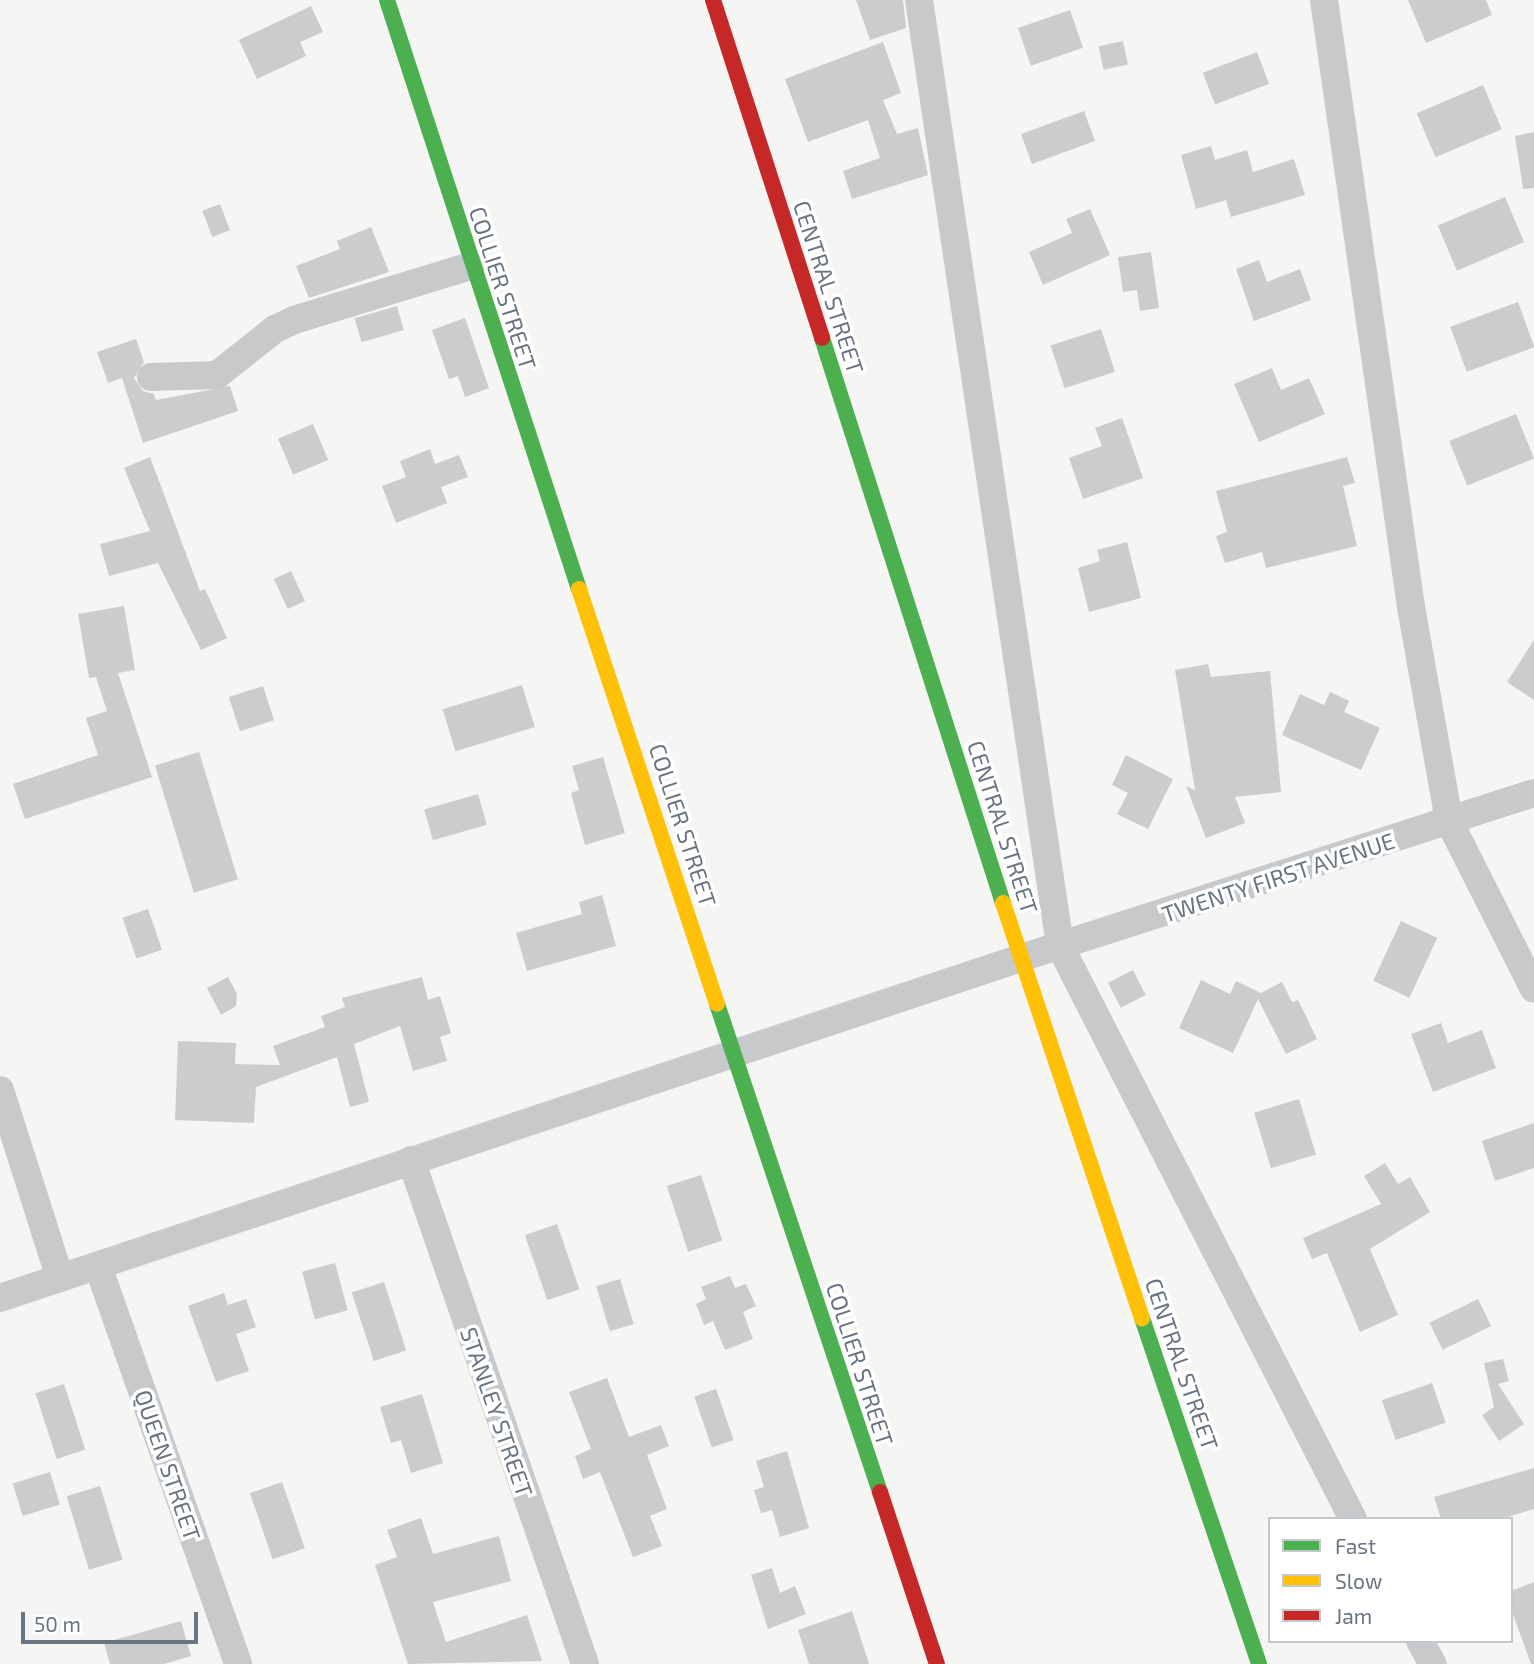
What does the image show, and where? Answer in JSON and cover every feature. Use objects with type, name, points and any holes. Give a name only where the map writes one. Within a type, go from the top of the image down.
[{"type":"street","name":"COLLIER STREET","points":[[387,0],[471,267],[937,1664]]},
{"type":"street","name":"CENTRAL STREET","points":[[713,0],[1021,958],[1259,1664]]},
{"type":"street","points":[[919,0],[1060,946],[1352,1517]]},
{"type":"street","points":[[1324,0],[1411,607],[1449,821],[1534,989]]},
{"type":"street","points":[[150,377],[217,374],[275,329],[294,320],[471,267]]},
{"type":"street","name":"TWENTY FIRST AVENUE","points":[[0,1298],[1021,958],[1534,793]]},
{"type":"street","points":[[0,1090],[60,1278]]},
{"type":"street","name":"STANLEY STREET","points":[[411,1160],[585,1664]]},
{"type":"street","name":"QUEEN STREET","points":[[98,1266],[238,1664]]},
{"type":"street","points":[[1421,1643],[1433,1664]]},
{"type":"building","points":[[856,0],[903,0],[906,28],[870,40]]},
{"type":"building","points":[[1408,0],[1486,0],[1492,15],[1426,43]]},
{"type":"building","points":[[311,6],[323,32],[300,42],[306,56],[257,79],[239,40]]},
{"type":"building","points":[[1070,10],[1083,48],[1031,66],[1018,28]]},
{"type":"building","points":[[1123,41],[1128,64],[1104,70],[1099,46]]},
{"type":"building","points":[[883,42],[901,93],[883,100],[897,134],[918,128],[928,175],[852,199],[843,171],[880,158],[868,120],[808,142],[785,79]]},
{"type":"building","points":[[1257,52],[1269,84],[1215,105],[1203,73]]},
{"type":"building","points":[[1483,85],[1502,129],[1435,157],[1417,113]]},
{"type":"building","points":[[1084,111],[1095,141],[1032,164],[1021,134]]},
{"type":"building","points":[[1534,132],[1534,188],[1523,189],[1515,136]]},
{"type":"building","points":[[1211,146],[1215,160],[1247,150],[1253,172],[1294,159],[1305,195],[1231,217],[1226,200],[1196,209],[1181,155]]},
{"type":"building","points":[[1505,197],[1524,242],[1457,271],[1438,226]]},
{"type":"building","points":[[220,204],[230,230],[212,237],[202,211]]},
{"type":"building","points":[[1090,209],[1110,255],[1043,285],[1029,252],[1072,233],[1066,219]]},
{"type":"building","points":[[371,227],[389,272],[309,298],[296,266],[340,249],[337,241]]},
{"type":"building","points":[[1151,252],[1159,308],[1140,311],[1137,290],[1123,292],[1118,257]]},
{"type":"building","points":[[1259,260],[1267,282],[1300,269],[1311,300],[1254,321],[1236,269]]},
{"type":"building","points":[[1518,302],[1534,347],[1467,372],[1450,327]]},
{"type":"building","points":[[397,306],[404,330],[362,342],[355,318]]},
{"type":"building","points":[[465,318],[489,388],[465,397],[458,376],[449,379],[432,330]]},
{"type":"building","points":[[1101,329],[1115,372],[1064,388],[1051,345]]},
{"type":"building","points":[[136,339],[144,362],[134,378],[143,391],[154,394],[156,400],[230,386],[238,411],[143,443],[122,378],[108,383],[97,352]]},
{"type":"building","points":[[1272,368],[1281,390],[1309,378],[1325,414],[1259,442],[1234,384]]},
{"type":"building","points":[[1516,414],[1534,459],[1467,485],[1449,441]]},
{"type":"building","points":[[1122,418],[1143,478],[1083,499],[1069,458],[1102,446],[1095,428]]},
{"type":"building","points":[[313,424],[328,460],[293,475],[278,439]]},
{"type":"building","points":[[430,449],[435,464],[459,455],[468,477],[441,487],[447,503],[396,523],[382,486],[406,477],[400,461]]},
{"type":"building","points":[[150,457],[200,591],[205,589],[227,638],[201,650],[158,563],[109,576],[100,544],[150,531],[124,468]]},
{"type":"building","points":[[1347,457],[1355,483],[1343,486],[1357,546],[1266,568],[1262,552],[1225,563],[1216,536],[1227,532],[1216,491]]},
{"type":"building","points":[[1127,542],[1141,598],[1089,612],[1078,568],[1100,561],[1097,550]]},
{"type":"building","points":[[291,571],[305,601],[288,609],[274,579]]},
{"type":"building","points":[[124,606],[135,670],[118,673],[152,777],[25,819],[13,784],[98,755],[86,718],[107,711],[96,677],[89,678],[78,614]]},
{"type":"building","points":[[1534,640],[1534,700],[1507,682]]},
{"type":"building","points":[[1208,664],[1211,677],[1270,671],[1281,792],[1235,797],[1245,823],[1206,838],[1186,786],[1195,790],[1175,670]]},
{"type":"building","points":[[522,685],[535,727],[455,751],[443,709]]},
{"type":"building","points":[[263,686],[274,720],[240,731],[229,697]]},
{"type":"building","points":[[1330,692],[1349,701],[1344,712],[1380,728],[1361,770],[1282,735],[1300,694],[1324,705]]},
{"type":"building","points":[[199,752],[238,879],[194,893],[155,765]]},
{"type":"building","points":[[1126,755],[1173,779],[1148,829],[1117,814],[1128,793],[1112,785]]},
{"type":"building","points":[[603,757],[625,833],[585,845],[571,793],[579,790],[572,766]]},
{"type":"building","points":[[478,794],[487,825],[433,840],[424,809]]},
{"type":"building","points":[[602,895],[616,946],[527,971],[516,933],[582,914],[579,902]]},
{"type":"building","points":[[148,909],[162,950],[136,958],[122,918]]},
{"type":"building","points":[[1401,921],[1437,938],[1409,998],[1373,981]]},
{"type":"building","points":[[1133,970],[1146,995],[1121,1008],[1108,983]]},
{"type":"building","points":[[228,977],[237,994],[236,1006],[221,1015],[207,988]]},
{"type":"building","points":[[422,977],[428,1000],[440,996],[451,1033],[440,1037],[447,1061],[413,1071],[400,1026],[354,1044],[369,1102],[350,1107],[337,1057],[256,1087],[254,1123],[175,1120],[178,1041],[236,1043],[235,1064],[280,1065],[273,1046],[325,1027],[321,1016],[345,1007],[342,998]]},
{"type":"building","points":[[1201,980],[1230,994],[1236,981],[1261,993],[1282,982],[1292,1002],[1298,1000],[1317,1039],[1286,1054],[1258,999],[1233,1053],[1179,1028]]},
{"type":"building","points":[[1441,1023],[1448,1043],[1482,1030],[1496,1068],[1433,1092],[1411,1034]]},
{"type":"building","points":[[1299,1099],[1316,1154],[1271,1168],[1254,1113]]},
{"type":"building","points":[[1534,1123],[1534,1168],[1495,1181],[1482,1141]]},
{"type":"building","points":[[1385,1163],[1398,1184],[1410,1177],[1430,1212],[1370,1249],[1398,1315],[1360,1332],[1327,1253],[1312,1259],[1303,1238],[1381,1204],[1364,1176]]},
{"type":"building","points":[[701,1175],[722,1241],[688,1252],[667,1186]]},
{"type":"building","points":[[557,1224],[579,1289],[547,1300],[525,1235]]},
{"type":"building","points":[[335,1263],[348,1310],[315,1319],[302,1272]]},
{"type":"building","points":[[730,1276],[735,1288],[746,1284],[756,1306],[743,1312],[753,1339],[725,1350],[713,1321],[704,1325],[696,1304],[706,1299],[701,1287]]},
{"type":"building","points":[[620,1279],[634,1324],[610,1331],[596,1286]]},
{"type":"building","points":[[384,1282],[406,1350],[374,1361],[352,1293]]},
{"type":"building","points":[[224,1293],[228,1305],[246,1299],[256,1327],[236,1334],[249,1371],[216,1382],[188,1306]]},
{"type":"building","points":[[1478,1299],[1491,1326],[1443,1350],[1429,1323]]},
{"type":"building","points":[[1503,1359],[1509,1381],[1498,1384],[1524,1424],[1499,1441],[1482,1415],[1494,1407],[1484,1363]]},
{"type":"building","points":[[607,1378],[629,1437],[661,1425],[669,1446],[647,1455],[667,1509],[650,1516],[662,1546],[633,1557],[600,1472],[583,1479],[575,1456],[591,1449],[569,1392]]},
{"type":"building","points":[[1432,1383],[1446,1423],[1396,1440],[1382,1400]]},
{"type":"building","points":[[64,1384],[85,1450],[57,1459],[35,1393]]},
{"type":"building","points":[[716,1389],[734,1440],[712,1448],[694,1396]]},
{"type":"building","points":[[422,1394],[443,1463],[411,1473],[401,1440],[391,1443],[380,1407]]},
{"type":"building","points":[[787,1451],[809,1528],[780,1537],[772,1510],[761,1513],[754,1490],[764,1487],[756,1461]]},
{"type":"building","points":[[1534,1468],[1534,1509],[1508,1517],[1440,1517],[1434,1497]]},
{"type":"building","points":[[50,1472],[60,1505],[23,1516],[13,1483]]},
{"type":"building","points":[[282,1482],[305,1548],[273,1559],[250,1493]]},
{"type":"building","points":[[100,1486],[123,1560],[89,1570],[67,1496]]},
{"type":"building","points":[[421,1518],[433,1554],[499,1536],[511,1581],[433,1602],[446,1642],[527,1615],[542,1661],[408,1664],[375,1565],[397,1557],[387,1530]]},
{"type":"building","points":[[772,1568],[780,1593],[795,1586],[806,1614],[768,1629],[751,1575]]},
{"type":"building","points":[[1534,1582],[1534,1664],[1531,1664],[1513,1614],[1513,1590]]},
{"type":"building","points":[[852,1611],[869,1664],[809,1664],[798,1630]]},
{"type":"building","points":[[181,1621],[191,1656],[164,1664],[110,1664],[104,1643]]},
{"type":"traffic: fast","points":[[387,0],[579,589]]},
{"type":"traffic: fast","points":[[822,338],[1003,903]]},
{"type":"traffic: fast","points":[[717,1004],[880,1492]]},
{"type":"traffic: fast","points":[[1142,1318],[1259,1664]]},
{"type":"traffic: slow","points":[[579,589],[717,1004]]},
{"type":"traffic: slow","points":[[1003,903],[1142,1318]]},
{"type":"traffic: jam","points":[[713,0],[822,338]]},
{"type":"traffic: jam","points":[[880,1492],[937,1664]]}]
